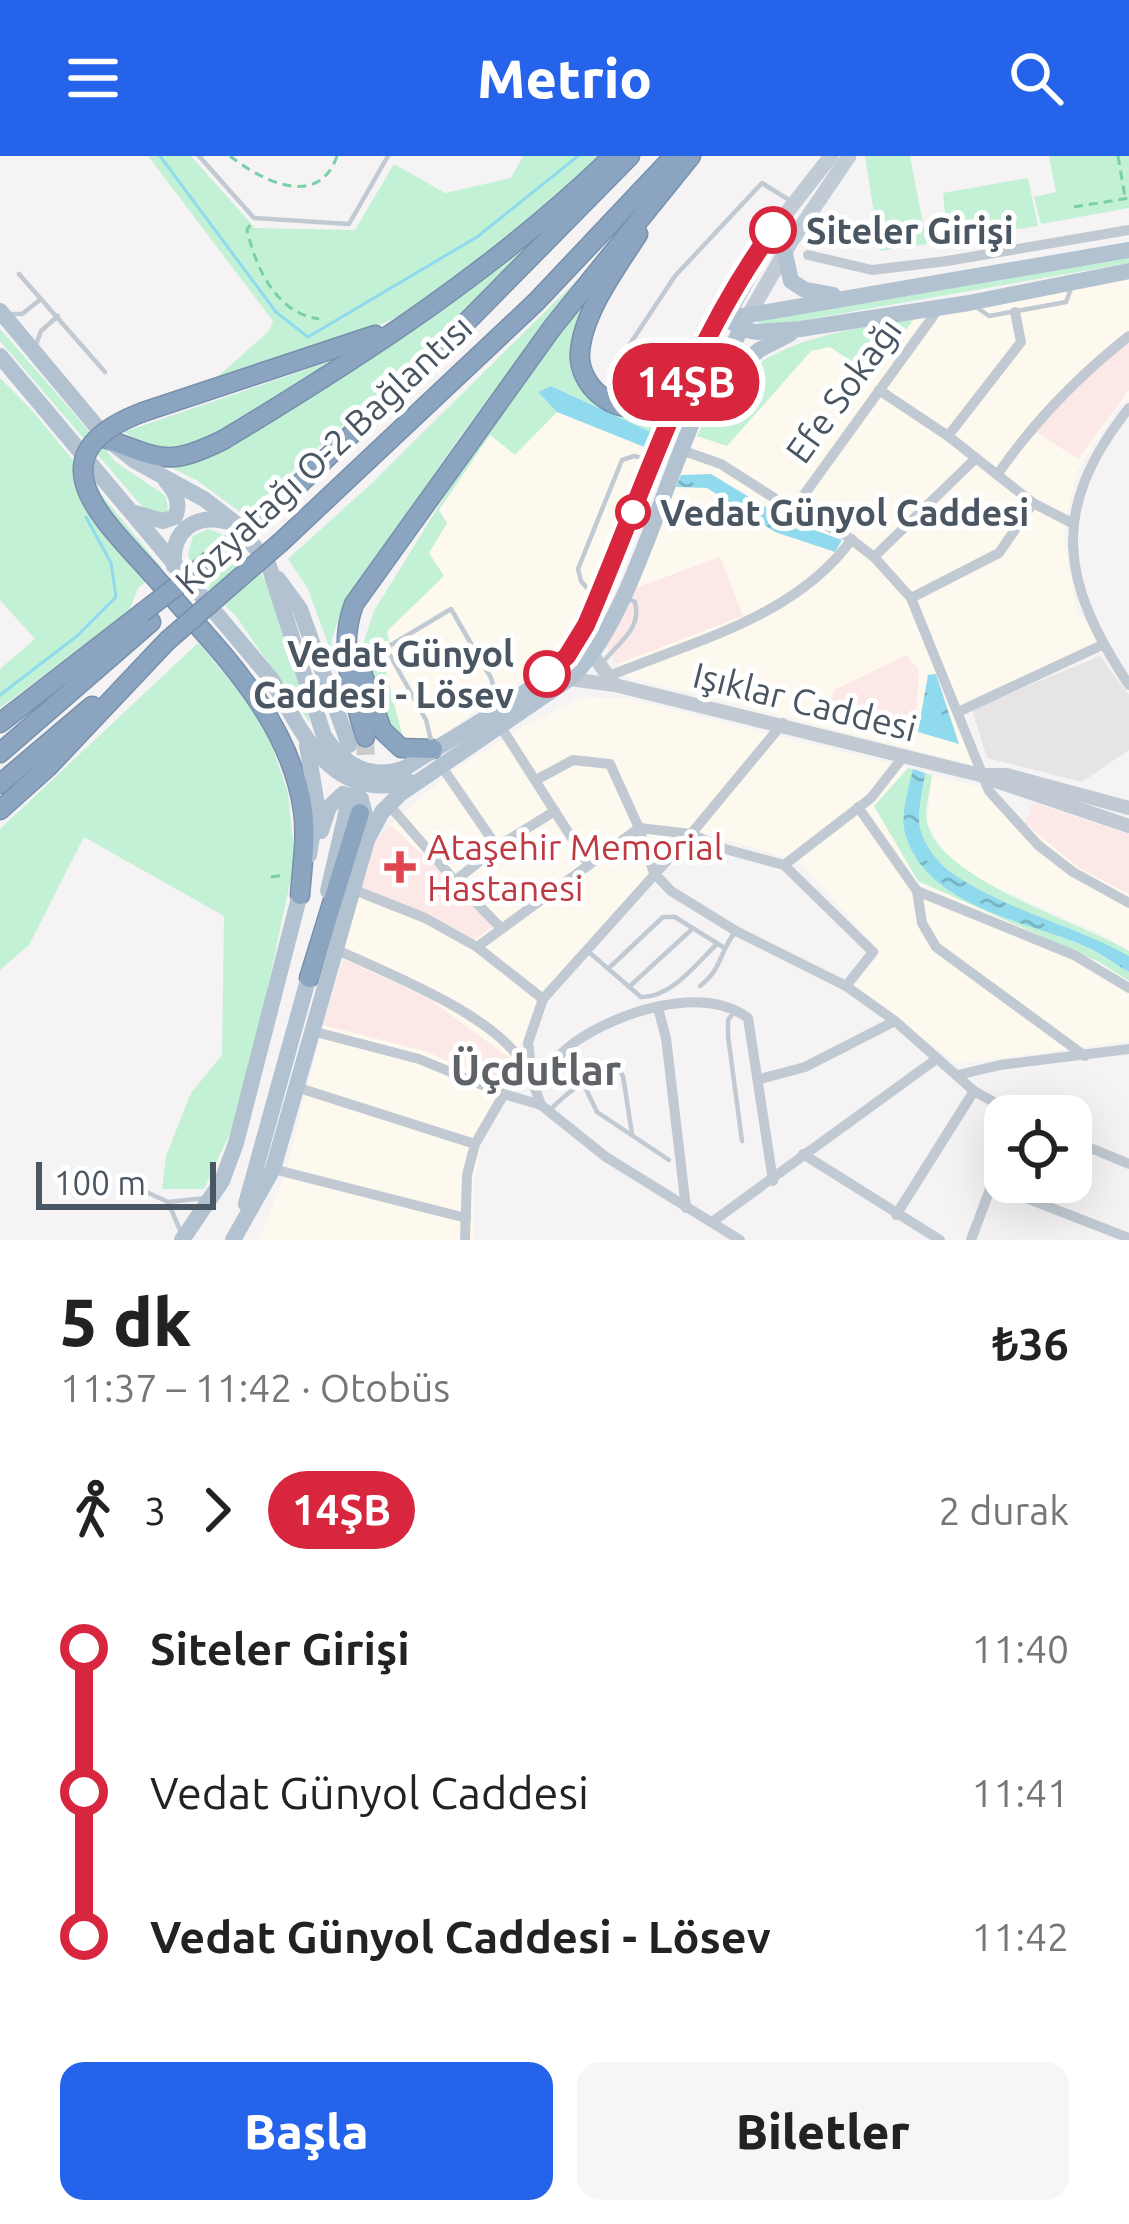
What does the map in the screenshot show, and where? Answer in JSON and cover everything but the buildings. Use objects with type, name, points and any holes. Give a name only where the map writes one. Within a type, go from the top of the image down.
[{"type":"highway","points":[[107,440],[147,455],[188,457],[302,392],[438,302],[555,212],[613,156]]},
{"type":"highway","name":"Kozyatağı O-2 Bağlantısı","points":[[146,618],[262,520],[630,156]]},
{"type":"highway","points":[[357,741],[345,650],[349,617],[365,586],[552,328],[676,165],[691,156]]},
{"type":"highway","points":[[676,165],[589,321],[580,359],[582,376],[594,392],[633,408],[670,392],[696,360]]},
{"type":"highway","name":"Kozyatağı O-2 Bağlantısı","points":[[0,784],[281,542],[676,165]]},
{"type":"highway","points":[[300,895],[303,811],[282,740],[265,709],[89,502],[84,481],[86,456],[106,428],[371,337],[438,302]]},
{"type":"highway","points":[[438,758],[401,748],[382,730],[361,674],[357,634],[380,585],[443,482]]},
{"type":"highway","points":[[0,723],[146,618]]},
{"type":"highway","points":[[0,752],[146,618]]},
{"type":"highway","points":[[0,810],[48,767],[167,641]]},
{"type":"highway","points":[[309,978],[354,809]]},
{"type":"main road","points":[[268,563],[324,736],[338,757],[369,772],[383,773],[438,758],[501,727],[569,679],[604,670],[622,596],[734,320],[777,225],[831,156]]},
{"type":"main road","points":[[235,1238],[273,1168],[367,840],[389,805],[438,758],[567,656],[597,599],[696,360],[785,254],[849,156]]},
{"type":"main road","points":[[734,320],[1129,250]]},
{"type":"main road","points":[[785,254],[791,281],[805,290],[852,296]]},
{"type":"main road","points":[[734,320],[800,328],[969,303],[1129,271]]},
{"type":"main road","points":[[0,311],[107,440],[204,499],[235,524],[268,563],[300,609],[357,741]]},
{"type":"main road","points":[[701,402],[759,350],[800,328]]},
{"type":"main road","points":[[0,356],[272,680],[312,760],[317,805],[300,895],[242,1124],[222,1181],[183,1239]]},
{"type":"main road","points":[[134,512],[163,520],[175,517],[176,496],[164,478]]},
{"type":"main road","points":[[174,567],[175,544],[188,525],[219,519],[235,524]]},
{"type":"main road","points":[[302,733],[334,772],[349,779],[382,786],[417,781]]},
{"type":"main road","points":[[300,895],[335,798],[354,794],[361,799],[367,814],[367,840]]},
{"type":"main road","points":[[235,1238],[309,978]]},
{"type":"street","points":[[808,255],[872,270],[1129,230]]},
{"type":"street","name":"Efe Sokağı","points":[[793,511],[941,305]]},
{"type":"street","points":[[948,436],[1021,342],[1015,312]]},
{"type":"street","points":[[997,475],[1025,434],[1076,377],[1129,336]]},
{"type":"street","points":[[879,390],[1034,503],[1073,524]]},
{"type":"street","points":[[1129,407],[1100,453],[1073,524],[1073,567],[1085,612],[1129,685]]},
{"type":"street","points":[[681,450],[722,464],[793,511],[852,539],[874,557],[911,598],[989,791],[1037,845],[1073,872],[1129,903]]},
{"type":"street","points":[[874,557],[976,458]]},
{"type":"street","points":[[911,598],[999,554],[1034,503]]},
{"type":"street","points":[[604,670],[788,602],[837,559],[852,539]]},
{"type":"street","points":[[958,712],[1102,645]]},
{"type":"street","name":"Işıklar Caddesi","points":[[569,679],[604,670],[783,724],[980,775],[1024,794],[1129,826]]},
{"type":"street","points":[[533,1082],[528,1043],[543,999],[783,724]]},
{"type":"street","points":[[501,727],[589,865]]},
{"type":"street","points":[[784,865],[858,807],[889,778],[903,757]]},
{"type":"street","points":[[438,758],[497,847]]},
{"type":"street","points":[[536,780],[573,760],[610,764],[654,873],[695,908],[846,986],[984,1097]]},
{"type":"street","name":"Işıklar Caddesi","points":[[980,775],[1007,775],[1129,808]]},
{"type":"street","points":[[1015,818],[1024,794]]},
{"type":"street","points":[[389,805],[502,929]]},
{"type":"street","points":[[858,807],[917,891],[922,923],[936,947],[1085,1056]]},
{"type":"street","points":[[455,881],[497,847],[555,811]]},
{"type":"street","points":[[477,947],[639,828],[691,834],[784,865],[873,952],[846,986]]},
{"type":"street","points":[[352,889],[424,918],[477,947],[543,999]]},
{"type":"street","points":[[917,891],[1074,955],[1129,988]]},
{"type":"street","points":[[335,950],[435,994],[515,1052],[545,1108]]},
{"type":"street","points":[[533,1082],[571,1045],[596,1029],[658,1008],[711,1001],[736,1009],[748,1018],[773,1181]]},
{"type":"street","points":[[658,1008],[666,1038],[686,1208]]},
{"type":"street","points":[[760,1079],[805,1067],[895,1021]]},
{"type":"street","points":[[312,1031],[418,1060],[545,1108],[607,1157],[740,1240]]},
{"type":"street","points":[[958,1075],[1129,1049]]},
{"type":"street","points":[[712,1222],[935,1060]]},
{"type":"street","points":[[296,1087],[475,1144]]},
{"type":"street","points":[[896,1215],[974,1091]]},
{"type":"street","points":[[465,1240],[466,1175],[475,1144],[504,1094]]},
{"type":"street","points":[[1092,1149],[1129,1164]]},
{"type":"street","points":[[803,1154],[940,1240]]},
{"type":"street","points":[[273,1168],[466,1218]]},
{"type":"street","points":[[971,1240],[984,1203]]},
{"type":"street","points":[[1040,1203],[1129,1238]]},
{"type":"lane","points":[[199,156],[254,218],[350,224],[388,156]]},
{"type":"lane","points":[[624,352],[675,277],[762,183],[794,203]]},
{"type":"lane","points":[[19,274],[105,371]]},
{"type":"lane","points":[[969,303],[989,316],[1066,302],[1074,281]]},
{"type":"lane","points":[[0,311],[22,314],[41,299]]},
{"type":"lane","points":[[35,354],[41,331],[58,316]]},
{"type":"lane","points":[[597,599],[581,581],[578,569],[613,482],[622,460],[634,456],[653,460]]},
{"type":"lane","points":[[438,758],[426,720],[386,648],[451,609],[491,678],[500,706]]},
{"type":"lane","points":[[610,968],[663,917],[675,917],[720,946]]},
{"type":"lane","points":[[629,987],[692,928]]},
{"type":"lane","points":[[586,950],[640,997],[663,992],[736,931]]},
{"type":"lane","points":[[700,986],[722,962],[720,946]]},
{"type":"lane","points":[[736,1009],[728,1020],[728,1036],[742,1141]]},
{"type":"lane","points":[[545,1108],[606,1066],[618,1067],[632,1134]]},
{"type":"lane","points":[[584,1085],[597,1112],[669,1160]]},
{"type":"lane","points":[[125,1182],[168,1202],[212,1197]]},
{"type":"lane","points":[[168,1202],[183,1239]]},
{"type":"path","points":[[230,156],[268,183],[295,186],[310,183],[334,166],[337,156]]},
{"type":"path","points":[[329,156],[334,166]]},
{"type":"path","points":[[1074,207],[1127,199],[1118,156]]},
{"type":"path","points":[[254,218],[247,230],[253,252],[283,305],[319,319]]},
{"type":"path","points":[[271,877],[294,874]]},
{"type":"shaded area","points":[[1129,271],[1129,399],[1118,407],[1077,471],[1063,533],[1077,611],[1101,642],[963,703],[977,766],[624,676],[606,646],[697,436],[727,446],[811,351],[915,318]]},
{"type":"shaded area","points":[[1129,343],[1129,390],[1078,459],[1033,430],[1114,351]]},
{"type":"shaded area","points":[[557,412],[647,448],[587,620],[555,657],[442,735],[418,745],[403,738],[385,668],[373,659],[373,640],[389,641],[387,632],[444,576],[429,553],[447,523],[439,510],[490,435],[515,454]]},
{"type":"shaded area","points":[[720,557],[743,616],[617,664],[606,646],[630,590]]},
{"type":"shaded area","points":[[906,655],[919,670],[917,705],[906,738],[828,718],[834,690]]},
{"type":"shaded area","points":[[1100,656],[1129,695],[1129,750],[1082,782],[987,758],[972,709]]},
{"type":"shaded area","points":[[581,697],[625,698],[908,768],[874,806],[918,881],[1099,962],[1129,981],[1129,1041],[957,1064],[854,986],[880,952],[799,861],[690,829],[537,997],[515,1062],[429,999],[343,959],[357,890],[496,922],[390,825],[451,772],[520,728]]},
{"type":"shaded area","points":[[932,775],[980,787],[1016,827],[1025,823],[1078,867],[1129,894],[1129,951],[970,876],[948,858],[927,823]]},
{"type":"shaded area","points":[[1033,803],[1129,834],[1129,894],[1078,867],[1025,823]]},
{"type":"shaded area","name":"Ataşehir Memorial Hastanesi","points":[[390,825],[497,923],[469,944],[357,890],[373,844]]},
{"type":"shaded area","points":[[343,959],[429,999],[515,1062],[504,1085],[425,1051],[323,1025]]},
{"type":"shaded area","points":[[323,1025],[425,1051],[504,1085],[504,1105],[481,1143],[474,1186],[475,1240],[259,1240],[286,1171]]},
{"type":"green space","points":[[148,156],[191,156],[255,228],[355,230],[394,164],[445,193],[511,178],[523,156],[599,156],[500,248],[437,295],[353,336],[205,388],[269,331],[273,321]]},
{"type":"green space","points":[[865,156],[910,156],[927,244],[880,251]]},
{"type":"green space","points":[[1049,156],[1129,156],[1129,208],[1041,224],[1034,197],[1056,192]]},
{"type":"green space","points":[[1028,178],[1038,226],[948,240],[943,193]]},
{"type":"green space","points":[[530,243],[500,282],[244,515],[198,481],[164,464],[199,462],[292,409],[460,297]]},
{"type":"green space","points":[[1129,257],[1129,263],[757,328],[760,318]]},
{"type":"green space","points":[[605,272],[577,334],[575,364],[590,394],[665,404],[653,433],[551,386],[538,392],[557,412],[515,455],[490,435],[439,510],[447,523],[429,553],[444,576],[387,631],[389,641],[373,641],[373,659],[385,668],[403,738],[387,726],[367,673],[364,641],[374,611],[490,423]]},
{"type":"green space","points":[[577,280],[344,603],[331,642],[342,681],[307,587],[288,559],[372,483]]},
{"type":"green space","points":[[915,318],[872,375],[830,347],[811,351],[727,446],[697,436],[715,405],[761,362],[817,338]]},
{"type":"green space","points":[[0,329],[116,462],[166,496],[168,512],[155,515],[140,504],[0,341]]},
{"type":"green space","points":[[339,362],[187,450],[149,447],[124,432]]},
{"type":"green space","points":[[0,378],[161,567],[138,588],[129,611],[0,708],[0,669],[35,639],[0,600]]},
{"type":"green space","points":[[208,529],[231,540],[266,583],[290,641],[310,723],[236,616],[193,575],[188,554],[193,536]]},
{"type":"green space","points":[[198,643],[268,734],[288,793],[295,859],[231,1131],[204,1189],[162,1189],[166,1156],[191,1093],[222,1055],[224,916],[84,837],[29,945],[0,970],[0,829]]},
{"type":"green space","points":[[908,768],[913,769],[904,828],[915,857],[1005,917],[1085,946],[1129,972],[1129,981],[1099,962],[918,881],[874,806]]},
{"type":"green space","points":[[925,773],[932,775],[927,822],[937,843],[956,862],[1014,897],[1107,939],[1129,951],[1129,956],[994,897],[947,869],[928,847],[920,828]]},
{"type":"water","points":[[551,386],[653,433],[647,448],[557,412],[538,392]]},
{"type":"water","points":[[711,474],[787,520],[842,540],[835,552],[775,532],[707,488],[676,487],[681,475]]},
{"type":"water","points":[[936,674],[959,744],[918,732],[928,675]]},
{"type":"water","points":[[913,769],[925,773],[920,828],[942,864],[994,897],[1129,956],[1129,972],[1080,944],[978,906],[932,877],[905,833],[904,810]]},
{"type":"waterway","points":[[160,156],[276,312],[308,337],[477,237],[578,156]]},
{"type":"waterway","points":[[0,695],[77,636],[116,597],[111,563],[86,517]]},
{"type":"tunnel","points":[[365,737],[367,786]]},
{"type":"bus line","name":"14ŞB","points":[[547,674],[567,656],[586,625],[705,340],[737,280],[773,230]]},
{"type":"place","name":"Siteler Girişi","points":[[773,230]]},
{"type":"place","name":"Vedat Günyol Caddesi","points":[[633,512]]},
{"type":"place","name":"Vedat Günyol Caddesi - Lösev","points":[[547,674]]},
{"type":"place","name":"Ataşehir Memorial Hastanesi","points":[[400,867]]},
{"type":"district","name":"Üçdutlar","points":[[536,1069]]}]
